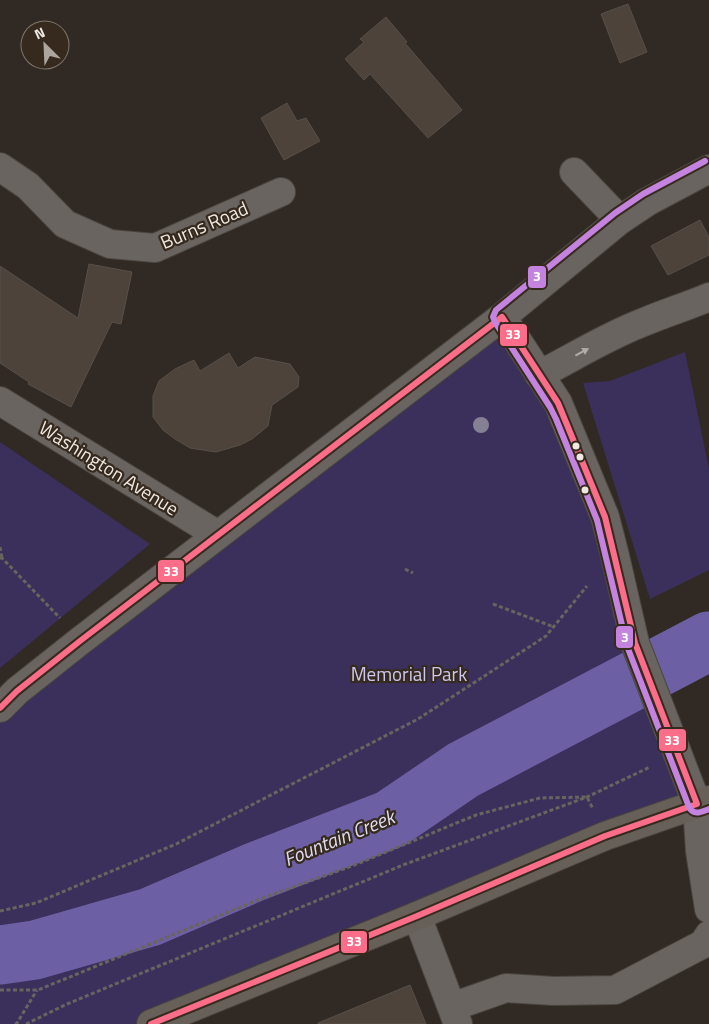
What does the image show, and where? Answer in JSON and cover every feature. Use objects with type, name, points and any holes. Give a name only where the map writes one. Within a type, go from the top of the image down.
[{"type":"main road","points":[[151,1024],[417,916],[605,836],[703,802]]},
{"type":"street","name":"Burns Road","points":[[0,167],[28,186],[65,224],[110,244],[155,248],[281,192]]},
{"type":"street","points":[[0,708],[72,647],[502,317],[620,220],[648,202],[709,169]]},
{"type":"street","points":[[574,172],[620,220]]},
{"type":"street","points":[[540,375],[618,333],[709,296]]},
{"type":"street","points":[[502,317],[558,403],[605,517],[634,643],[659,706],[703,802],[700,851],[709,909]]},
{"type":"street","name":"Washington Avenue","points":[[0,401],[218,535]]},
{"type":"street","points":[[417,916],[455,1016],[506,988],[554,991],[615,990],[703,944],[709,935]]},
{"type":"path","points":[[0,548],[1,558],[62,620]]},
{"type":"path","points":[[405,569],[413,574]]},
{"type":"path","points":[[0,911],[36,903],[184,840],[418,719],[546,636],[587,586]]},
{"type":"path","points":[[493,604],[554,627]]},
{"type":"path","points":[[26,1024],[67,1004],[403,865],[587,797],[650,767]]},
{"type":"path","points":[[587,797],[605,836]]},
{"type":"path","points":[[0,990],[38,990],[476,815],[540,798],[587,797]]},
{"type":"path","points":[[15,1024],[38,990]]},
{"type":"green space","name":"Memorial Park","points":[[502,317],[535,368],[697,804],[151,1024],[0,1024],[0,708]]},
{"type":"green space","points":[[685,352],[709,469],[709,570],[650,599],[583,383],[610,381]]},
{"type":"green space","points":[[0,442],[150,544],[0,668]]},
{"type":"building","points":[[628,4],[647,52],[620,63],[601,14]]},
{"type":"building","points":[[386,17],[407,42],[405,43],[462,110],[428,138],[370,74],[364,80],[345,59],[364,42],[360,39]]},
{"type":"building","points":[[287,103],[297,121],[306,118],[320,141],[284,160],[261,118]]},
{"type":"building","points":[[700,220],[709,237],[709,255],[668,275],[651,246]]},
{"type":"building","points":[[89,264],[132,272],[121,324],[112,322],[71,407],[28,384],[29,382],[0,363],[0,266],[78,318]]},
{"type":"building","points":[[229,353],[238,368],[255,357],[290,364],[299,377],[298,387],[272,405],[268,426],[252,439],[240,445],[216,452],[190,448],[163,430],[153,417],[153,396],[159,381],[175,369],[194,360],[200,371]]},
{"type":"building","points":[[410,985],[426,1024],[318,1024],[318,1023]]},
{"type":"waterway","name":"Fountain Creek","points":[[0,955],[35,950],[150,917],[252,873],[391,819],[463,770],[709,641]]},
{"type":"transit line","name":"3","points":[[705,161],[643,194],[615,213],[496,310],[493,317],[550,407],[597,520],[627,646],[689,807],[693,812],[709,809]]},
{"type":"transit line","name":"33","points":[[0,708],[17,691],[80,641],[502,317],[558,403],[605,517],[635,643],[697,804],[605,836],[417,916],[151,1024]]}]
